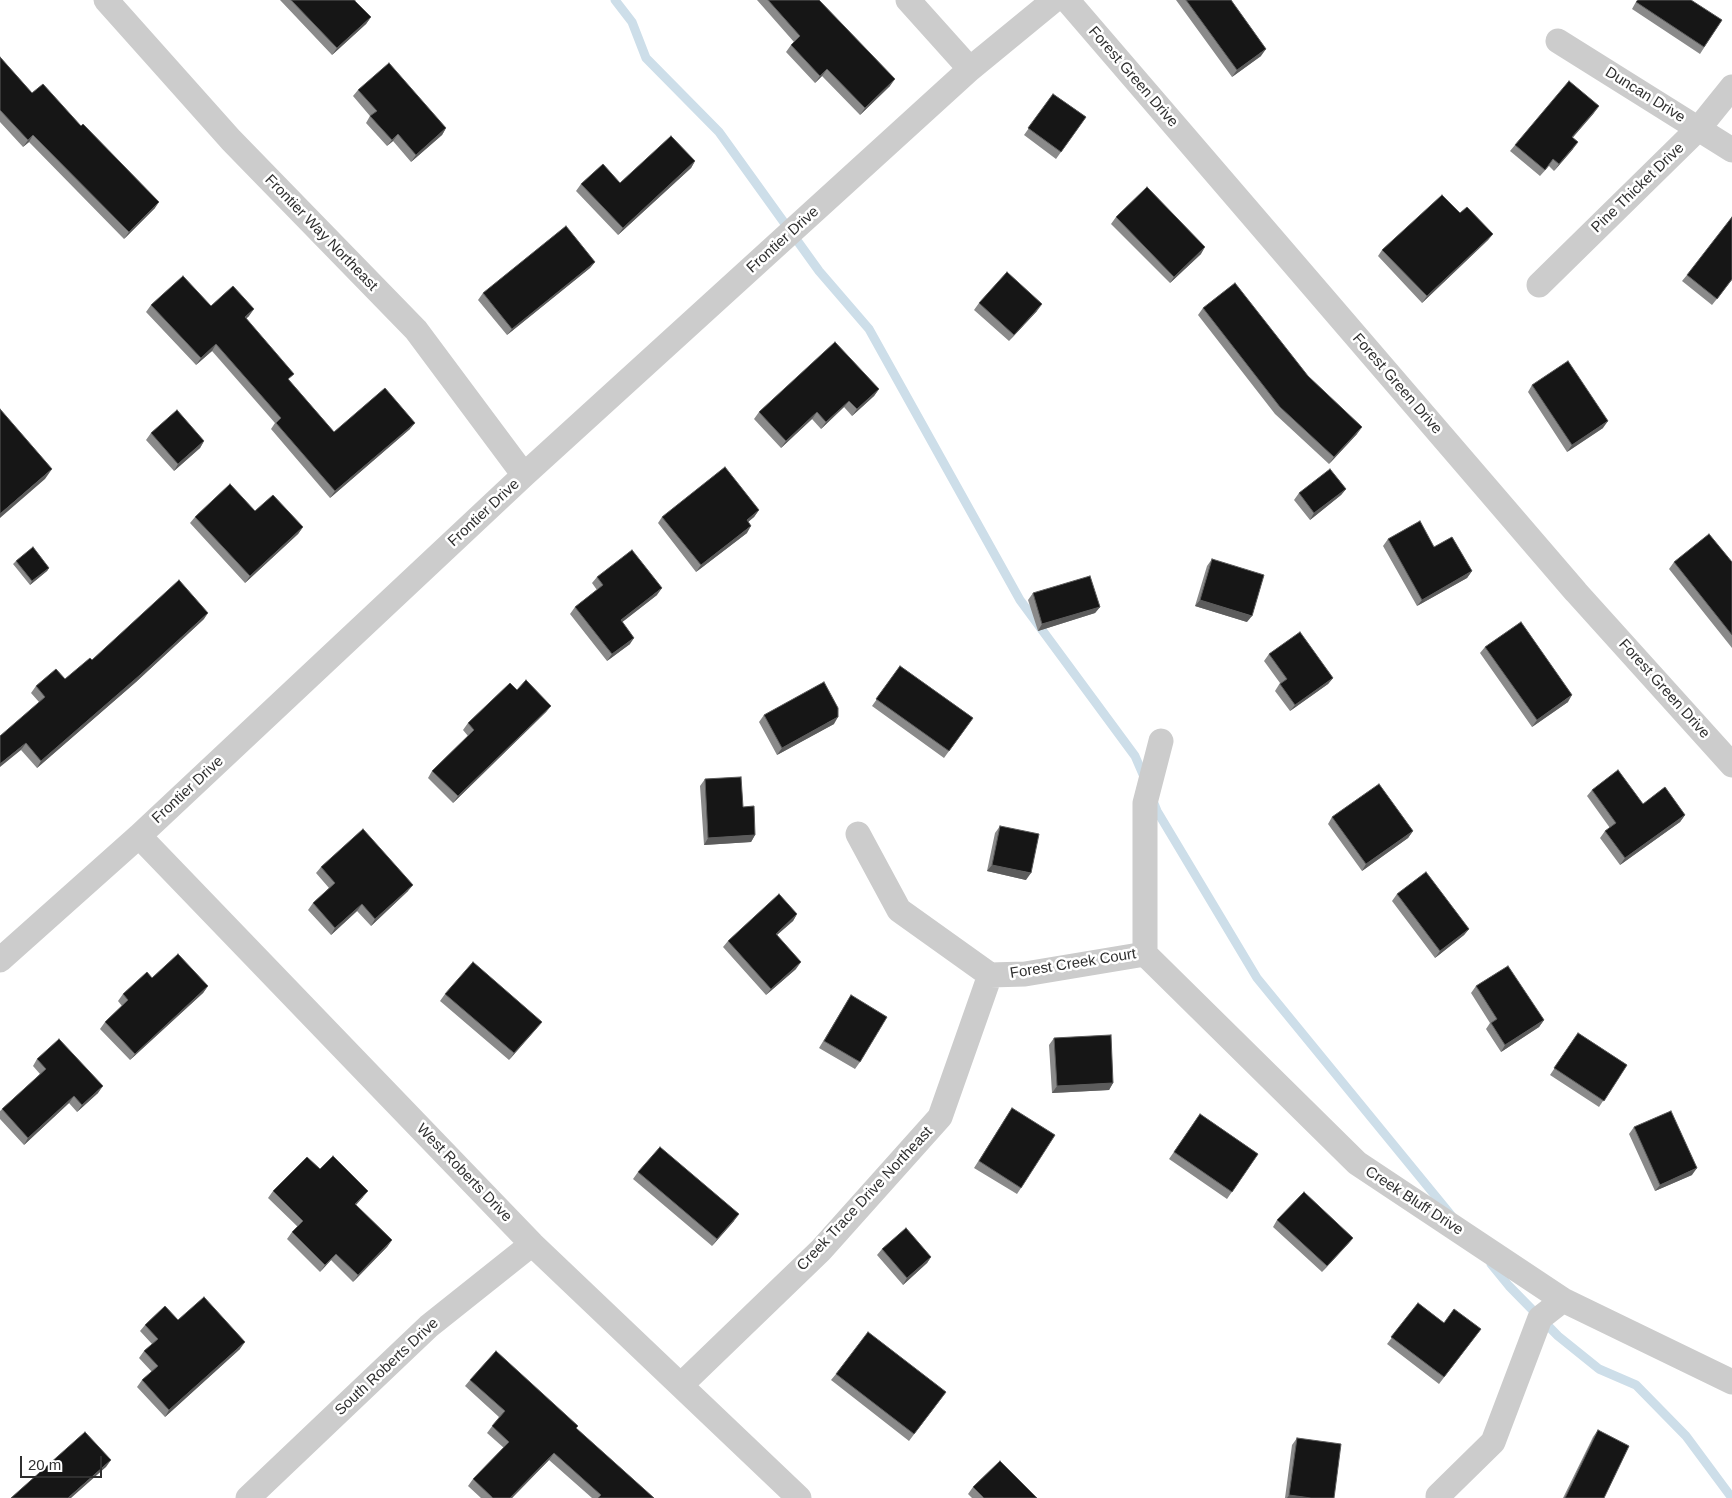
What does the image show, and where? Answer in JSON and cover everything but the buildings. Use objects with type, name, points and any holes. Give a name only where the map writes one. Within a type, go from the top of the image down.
[{"type":"street","name":"Frontier Way Northeast","points":[[106,0],[231,140],[416,330],[524,474]]},
{"type":"street","points":[[908,0],[970,69]]},
{"type":"street","name":"Frontier Drive","points":[[0,960],[139,836],[524,474],[970,69],[1054,0]]},
{"type":"street","name":"Forest Green Drive","points":[[1067,0],[1576,592],[1732,765]]},
{"type":"street","name":"Duncan Drive","points":[[1558,41],[1732,150]]},
{"type":"street","name":"Pine Thicket Drive","points":[[1539,285],[1699,128],[1732,86]]},
{"type":"street","points":[[1144,954],[1145,803],[1161,741]]},
{"type":"street","name":"Forest Creek Court","points":[[858,834],[899,910],[990,975],[1026,974],[1144,954]]},
{"type":"street","name":"West Roberts Drive","points":[[139,836],[532,1244],[800,1498]]},
{"type":"street","name":"Creek Bluff Drive","points":[[1144,954],[1357,1163],[1563,1300],[1732,1382]]},
{"type":"street","name":"Creek Trace Drive Northeast","points":[[681,1385],[821,1250],[940,1117],[990,975]]},
{"type":"street","name":"South Roberts Drive","points":[[248,1498],[429,1326],[532,1244]]},
{"type":"street","points":[[1438,1496],[1493,1442],[1540,1318],[1563,1300]]},
{"type":"waterway","points":[[615,0],[632,22],[646,58],[719,132],[819,271],[869,329],[1020,600],[1135,756],[1145,779]]},
{"type":"waterway","points":[[1153,801],[1157,811],[1257,978],[1451,1215]]},
{"type":"waterway","points":[[1491,1264],[1509,1286],[1558,1336],[1599,1369],[1636,1385],[1686,1436],[1732,1498]]}]
